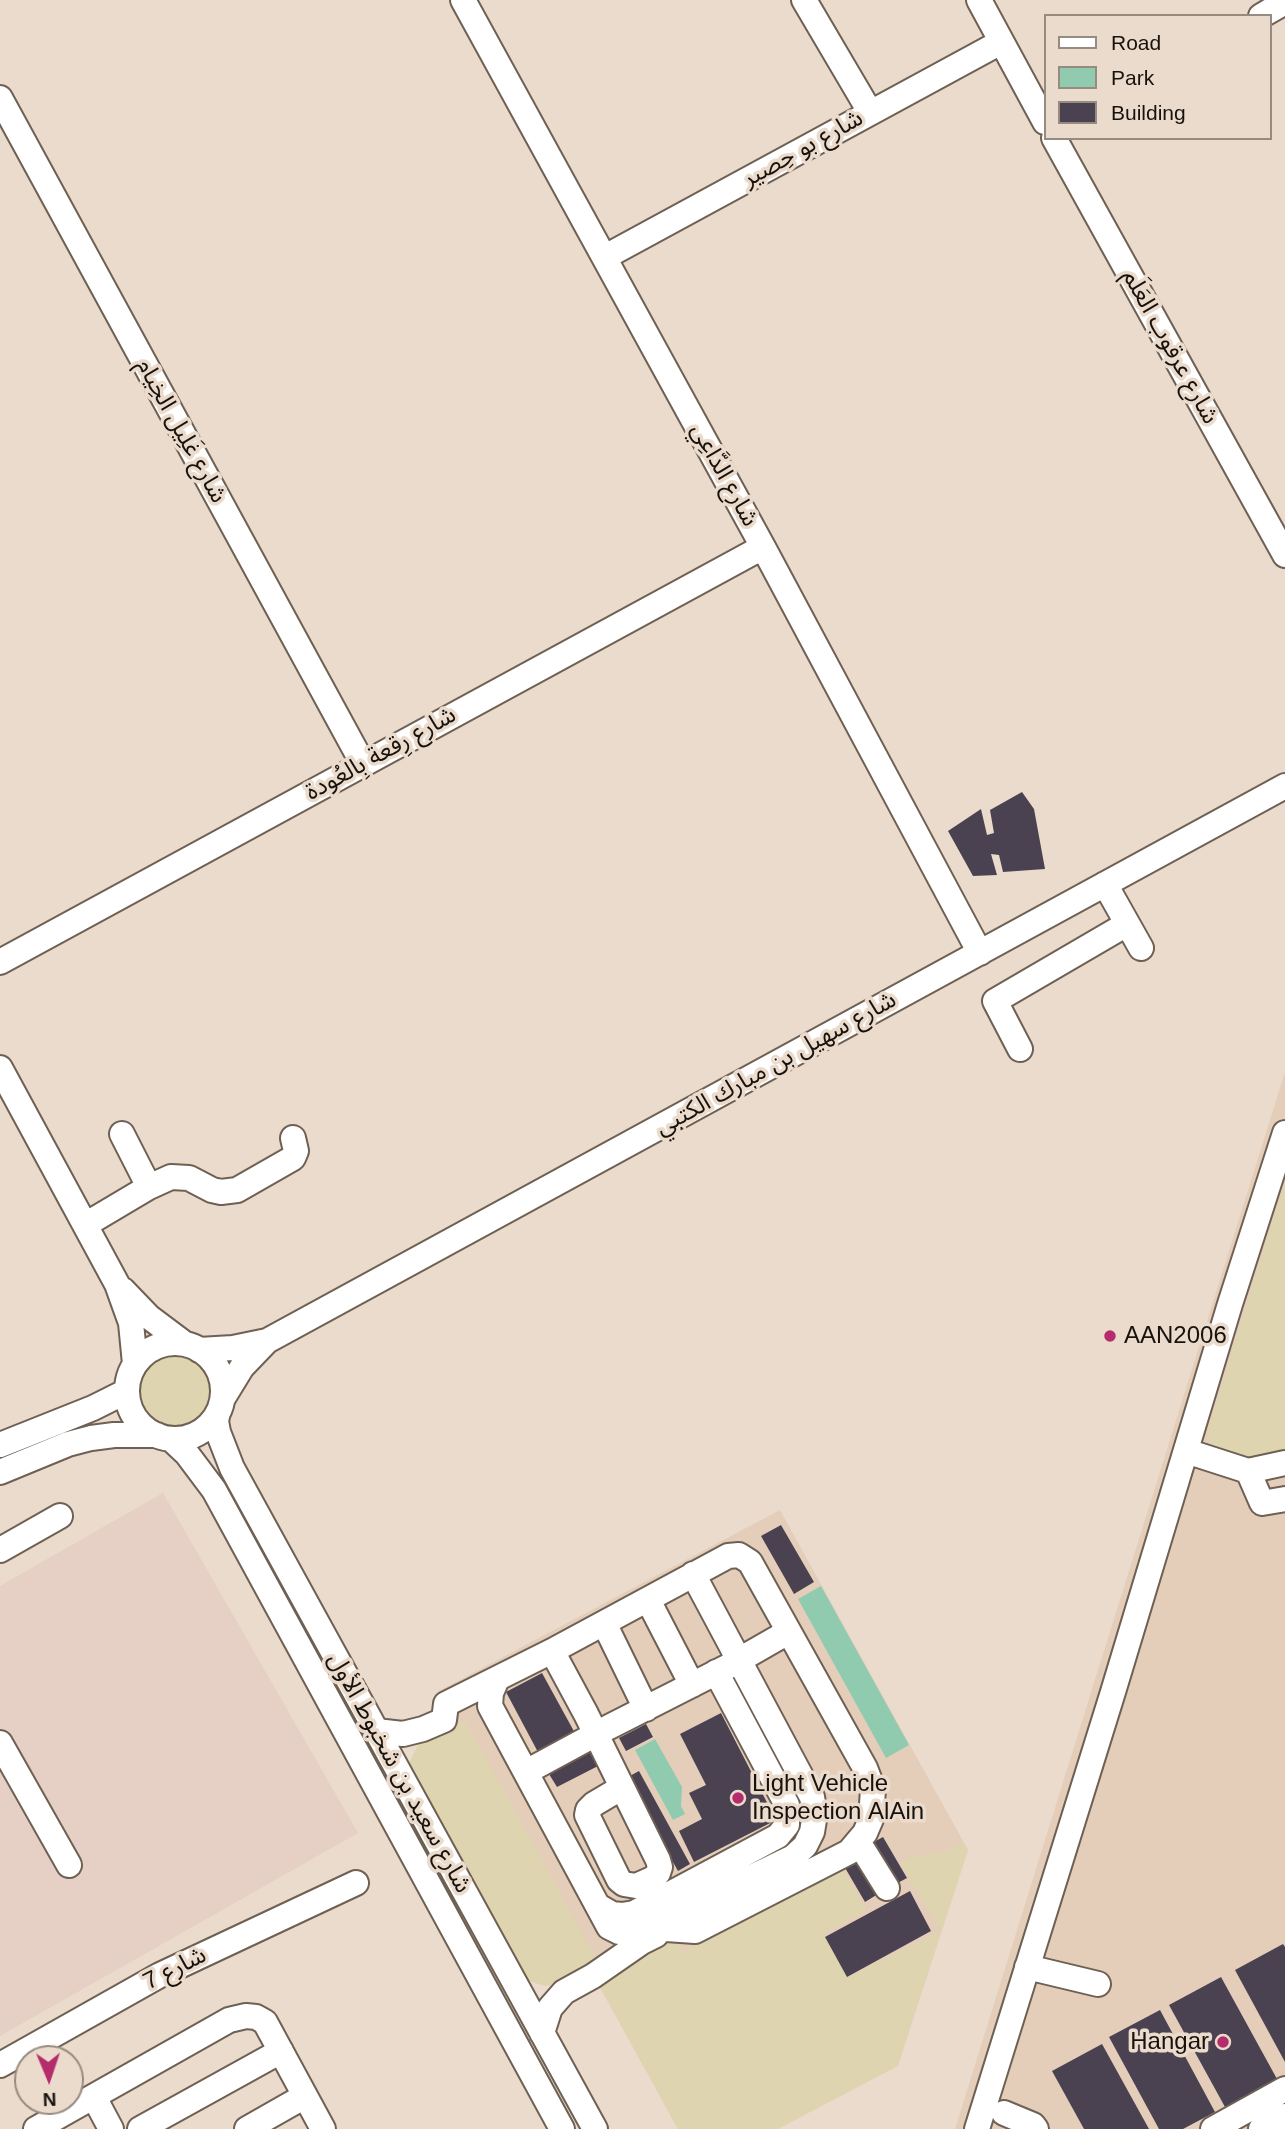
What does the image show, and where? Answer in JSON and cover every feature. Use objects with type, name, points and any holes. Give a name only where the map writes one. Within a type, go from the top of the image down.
[{"type":"street","name":"شارع الدَّاعِي","points":[[463,0],[763,547],[980,953]]},
{"type":"street","points":[[804,0],[870,112]]},
{"type":"street","points":[[979,0],[1044,120]]},
{"type":"street","points":[[1264,14],[1285,2]]},
{"type":"street","name":"شارع بو حِصير","points":[[605,257],[1001,42]]},
{"type":"street","name":"شارع غَلِيل الخِيام","points":[[0,98],[363,764]]},
{"type":"street","name":"شارع عرقوب العَلَم","points":[[1055,140],[1285,555]]},
{"type":"street","name":"شارع رِقعة بِالعُودة","points":[[0,962],[763,547]]},
{"type":"street","name":"شارع سهيل بن مبارك الكتبي","points":[[192,1347],[233,1348],[267,1341],[1285,786]]},
{"type":"street","points":[[1105,884],[1141,948]]},
{"type":"street","points":[[1020,1049],[995,1001],[1127,924]]},
{"type":"street","points":[[0,1068],[117,1284],[131,1323],[135,1364]]},
{"type":"street","points":[[978,2128],[1285,1133]]},
{"type":"street","points":[[122,1134],[149,1187]]},
{"type":"street","points":[[85,1225],[171,1177],[189,1178],[221,1192],[237,1190],[293,1158],[296,1151],[293,1138]]},
{"type":"street","points":[[0,1472],[68,1444],[91,1438],[114,1435],[185,1438],[210,1424],[220,1405],[222,1384],[218,1370],[210,1359],[149,1317],[117,1284]]},
{"type":"street","name":"شارع سهيل بن مبارك الكتبي","points":[[220,1405],[242,1367],[267,1341]]},
{"type":"street","points":[[164,1437],[145,1428],[135,1418],[129,1405],[129,1377],[135,1364],[157,1346],[171,1343],[192,1347]]},
{"type":"street","points":[[0,1445],[93,1408],[127,1391]]},
{"type":"street","name":"شارع سعيد بن شخبوط الأول","points":[[220,1405],[216,1421],[232,1468],[595,2129]]},
{"type":"street","name":"شارع سعيد بن شخبوط الأول","points":[[164,1437],[187,1454],[214,1490],[562,2129]]},
{"type":"street","points":[[1185,1451],[1248,1471],[1285,1463]]},
{"type":"street","points":[[1248,1471],[1262,1503],[1285,1499]]},
{"type":"street","points":[[0,1550],[60,1516]]},
{"type":"street","points":[[446,1704],[552,1651],[700,1571],[726,1564],[741,1567],[865,1768],[873,1789],[871,1819],[859,1845],[695,1931],[666,1929]]},
{"type":"street","points":[[497,1679],[491,1693],[490,1706],[601,1911],[622,1915],[634,1913],[778,1836],[784,1830],[788,1814],[787,1805],[727,1666],[700,1571]]},
{"type":"street","points":[[648,1600],[692,1685]]},
{"type":"street","points":[[604,1623],[646,1709]]},
{"type":"street","points":[[526,1772],[784,1635]]},
{"type":"street","points":[[542,2033],[554,2002],[565,1992],[666,1929],[842,1843],[860,1816],[861,1791],[854,1772],[784,1635]]},
{"type":"street","points":[[552,1651],[621,1788]]},
{"type":"street","points":[[446,1704],[469,1701],[477,1703],[484,1711],[602,1929],[611,1940],[642,1942]]},
{"type":"street","points":[[376,1731],[403,1734],[423,1729],[444,1720],[446,1704]]},
{"type":"street","points":[[0,1744],[69,1865]]},
{"type":"street","points":[[859,1845],[887,1888]]},
{"type":"street","name":"شارع 7","points":[[0,2065],[160,1975],[356,1883]]},
{"type":"street","points":[[1027,1967],[1098,1984]]},
{"type":"street","points":[[36,2129],[229,2020],[246,2016],[265,2022],[323,2129]]},
{"type":"street","points":[[141,2129],[281,2051]]},
{"type":"street","points":[[1213,2129],[1285,2089]]},
{"type":"street","points":[[989,2091],[1004,2113],[1033,2125],[1035,2129]]},
{"type":"street","points":[[93,2096],[111,2129]]},
{"type":"street","points":[[247,2129],[305,2096]]},
{"type":"street","points":[[978,2128],[991,2118],[1004,2113]]},
{"type":"street","points":[[1261,2129],[1285,2116]]},
{"type":"shaded area","points":[[1285,1072],[1285,2129],[955,2129],[1093,1686]]},
{"type":"shaded area","points":[[163,1493],[358,1833],[0,2036],[0,1586]]},
{"type":"shaded area","points":[[780,1510],[968,1850],[898,2065],[678,2129],[437,1692]]},
{"type":"green space","points":[[821,1586],[909,1745],[886,1758],[798,1599]]},
{"type":"green space","points":[[655,1739],[682,1787],[681,1806],[685,1814],[673,1820],[635,1750]]},
{"type":"sand","points":[[1285,1182],[1285,1450],[1239,1459],[1212,1450],[1207,1432]]},
{"type":"sand","points":[[176,1353],[190,1356],[203,1364],[211,1377],[214,1391],[211,1405],[203,1418],[190,1426],[176,1429],[162,1426],[149,1418],[141,1405],[138,1391],[141,1377],[149,1364],[162,1356]]},
{"type":"sand","points":[[465,1721],[598,1962],[556,1984],[545,1986],[529,1981],[409,1763],[419,1743]]},
{"type":"sand","points":[[963,1843],[968,1850],[898,2066],[778,2129],[678,2129],[598,1983],[675,1937],[683,1952],[843,1869],[867,1910],[824,1933],[848,1977],[941,1930],[900,1864],[911,1857],[945,1851]]},
{"type":"building","points":[[1022,792],[1034,809],[1045,869],[1003,872],[999,855],[991,854],[997,875],[973,876],[948,831],[981,809],[987,835],[994,833],[990,810]]},
{"type":"building","points":[[781,1525],[814,1582],[794,1594],[761,1536]]},
{"type":"building","points":[[542,1673],[576,1735],[539,1754],[506,1692]]},
{"type":"building","name":"Light Vehicle Inspection AlAin","points":[[721,1713],[776,1820],[694,1862],[679,1831],[702,1819],[689,1793],[706,1785],[680,1734]]},
{"type":"building","points":[[646,1724],[653,1737],[626,1751],[619,1738]]},
{"type":"building","points":[[591,1752],[598,1766],[557,1787],[549,1774]]},
{"type":"building","points":[[639,1771],[690,1864],[678,1871],[626,1778]]},
{"type":"building","points":[[883,1837],[907,1878],[894,1885],[870,1844]]},
{"type":"building","points":[[856,1859],[878,1894],[865,1902],[844,1866]]},
{"type":"building","points":[[910,1891],[931,1931],[847,1977],[825,1937]]},
{"type":"building","name":"Hangar","points":[[1283,1944],[1285,1947],[1285,2062],[1235,1970]]},
{"type":"building","name":"Hangar","points":[[1221,1977],[1277,2079],[1225,2107],[1169,2005]]},
{"type":"building","name":"Hangar","points":[[1160,2010],[1215,2112],[1183,2129],[1159,2129],[1109,2037]]},
{"type":"building","name":"Hangar","points":[[1102,2044],[1149,2129],[1084,2129],[1052,2071]]},
{"type":"place","name":"AAN2006","points":[[1110,1336]]},
{"type":"place","name":"Light Vehicle Inspection AlAin","points":[[738,1798]]},
{"type":"place","name":"Hangar","points":[[1223,2042]]}]
